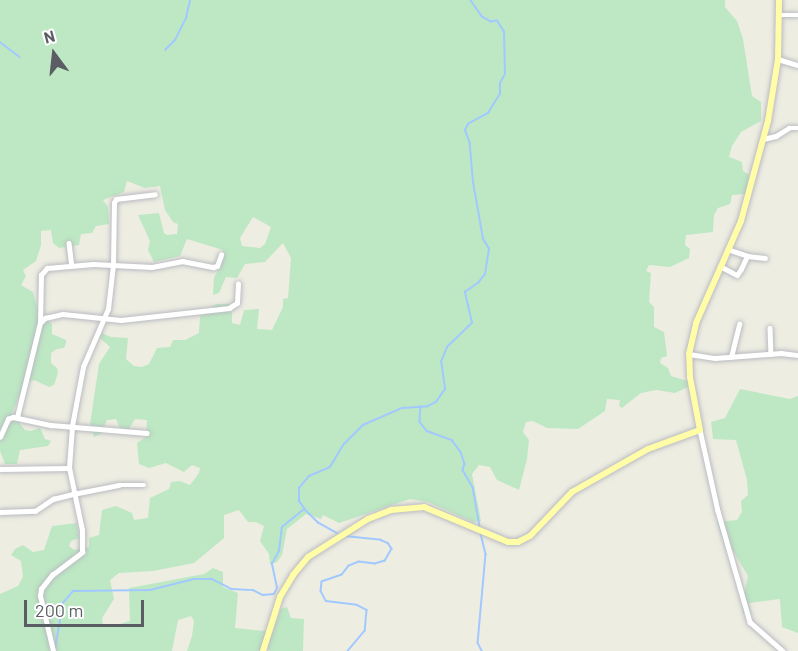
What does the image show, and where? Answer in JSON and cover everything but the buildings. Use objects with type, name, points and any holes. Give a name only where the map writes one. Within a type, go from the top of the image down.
[{"type":"main road","points":[[264,651],[285,586],[308,557],[349,530],[391,510],[424,507],[508,542],[525,539],[572,492],[648,448],[700,430],[690,377],[689,354],[696,323],[749,196],[768,121],[778,59],[779,0]]},
{"type":"street","points":[[779,15],[798,15]]},
{"type":"street","points":[[778,59],[798,65]]},
{"type":"street","points":[[763,139],[773,138],[789,128],[798,128]]},
{"type":"street","points":[[52,649],[40,596],[41,589],[52,575],[82,552],[82,530],[69,468],[72,426],[83,367],[105,319],[113,265],[114,201],[155,194]]},
{"type":"street","points":[[69,243],[72,266]]},
{"type":"street","points":[[728,250],[747,256],[765,258]]},
{"type":"street","points":[[17,417],[40,323],[42,271],[47,268],[72,266],[152,267],[182,261],[215,267],[221,255]]},
{"type":"street","points":[[720,266],[737,275],[747,256]]},
{"type":"street","points":[[40,323],[54,314],[105,319],[178,315],[233,307],[237,303],[238,284]]},
{"type":"street","points":[[731,357],[739,324]]},
{"type":"street","points":[[770,328],[771,354]]},
{"type":"street","points":[[689,354],[731,357],[771,354],[798,355]]},
{"type":"street","points":[[0,437],[8,419],[17,417],[72,426],[147,433]]},
{"type":"street","points":[[700,430],[718,511],[750,622],[783,651]]},
{"type":"street","points":[[0,469],[69,468]]},
{"type":"street","points":[[0,512],[35,511],[53,500],[73,494],[119,485],[144,484]]},
{"type":"green space","points":[[0,0],[725,0],[725,7],[737,21],[743,39],[752,96],[761,102],[761,121],[741,132],[732,146],[729,157],[742,162],[743,171],[749,175],[746,194],[732,195],[730,204],[718,208],[714,215],[713,232],[686,235],[685,245],[690,249],[689,258],[670,267],[649,265],[646,271],[651,273],[649,302],[654,307],[654,327],[664,332],[667,356],[661,358],[660,363],[668,368],[671,376],[687,381],[688,387],[675,393],[656,390],[641,393],[622,408],[619,406],[620,400],[607,399],[605,411],[578,429],[547,428],[533,421],[526,422],[523,432],[529,440],[519,490],[497,480],[490,467],[479,465],[472,474],[481,521],[473,522],[428,502],[410,499],[339,523],[323,515],[321,519],[306,514],[287,529],[282,555],[277,562],[270,564],[269,554],[260,541],[264,526],[256,522],[248,522],[239,510],[224,515],[224,538],[194,563],[153,571],[119,573],[110,580],[114,599],[102,618],[103,625],[110,627],[130,621],[129,588],[204,574],[213,568],[223,572],[223,587],[238,593],[235,628],[273,632],[281,609],[287,607],[291,618],[304,619],[303,651],[270,651],[264,645],[262,651],[187,651],[194,621],[191,616],[178,620],[172,651],[0,651],[0,594],[18,586],[23,577],[21,561],[11,555],[15,549],[23,545],[33,552],[44,550],[52,526],[77,523],[79,538],[71,541],[69,546],[74,550],[89,547],[89,538],[99,535],[102,510],[116,506],[132,513],[134,520],[148,518],[150,498],[169,489],[171,482],[180,481],[190,485],[199,473],[200,468],[192,465],[184,472],[166,463],[149,468],[139,464],[137,443],[146,437],[147,420],[135,419],[129,429],[120,428],[116,419],[107,420],[101,434],[94,437],[90,424],[99,364],[110,347],[100,338],[102,333],[111,337],[128,338],[126,359],[134,366],[142,367],[149,364],[157,348],[170,347],[173,340],[185,340],[199,333],[200,316],[211,312],[213,306],[217,304],[229,304],[232,323],[240,325],[244,310],[259,309],[257,329],[272,330],[283,307],[283,299],[288,298],[291,258],[283,243],[265,262],[245,264],[237,278],[226,277],[219,293],[213,295],[214,278],[224,258],[223,250],[187,239],[180,256],[154,262],[148,250],[150,241],[138,215],[159,213],[164,233],[177,234],[178,224],[173,222],[165,210],[160,186],[145,188],[127,181],[124,192],[103,200],[108,207],[109,224],[96,226],[92,233],[81,234],[79,245],[59,248],[53,243],[51,230],[41,231],[41,245],[36,261],[23,270],[26,276],[21,285],[33,292],[39,313],[52,324],[52,334],[66,340],[66,343],[64,348],[51,353],[51,363],[57,368],[58,373],[54,385],[49,387],[34,380],[25,382],[12,413],[25,430],[40,428],[45,439],[51,441],[48,446],[20,450],[17,464],[5,464],[0,451]],"holes":[[[253,217],[271,227],[265,244],[260,248],[242,246],[240,238]]]},
{"type":"green space","points":[[740,389],[790,399],[798,396],[798,633],[782,627],[780,599],[749,603],[751,614],[743,614],[742,604],[748,576],[732,549],[726,550],[717,522],[737,520],[742,512],[741,501],[748,495],[747,480],[736,440],[713,439],[711,422],[725,418]]},
{"type":"waterway","points":[[165,50],[175,40],[186,18],[190,0]]},
{"type":"waterway","points":[[338,534],[318,523],[305,510],[299,501],[299,488],[309,476],[330,467],[344,444],[363,425],[402,408],[428,406],[436,402],[445,389],[441,362],[447,347],[472,323],[465,292],[478,283],[485,274],[489,249],[483,239],[473,182],[470,144],[465,130],[468,124],[488,113],[500,94],[500,83],[505,74],[504,32],[497,21],[491,22],[482,17],[470,0]]},
{"type":"waterway","points":[[0,42],[20,57]]},
{"type":"waterway","points":[[421,406],[420,422],[427,431],[452,440],[461,452],[465,464],[463,470],[473,487],[480,526]]},
{"type":"waterway","points":[[55,649],[63,603],[73,591],[150,590],[194,579],[212,579],[232,589],[253,590],[263,595],[274,594],[277,588],[272,564],[279,551],[282,527],[304,509]]},
{"type":"waterway","points":[[481,534],[486,554],[478,643],[482,651]]},
{"type":"waterway","points":[[345,536],[381,540],[388,543],[392,549],[385,561],[375,564],[359,562],[349,566],[342,575],[322,582],[321,591],[326,601],[357,605],[367,610],[365,631],[348,651]]}]
